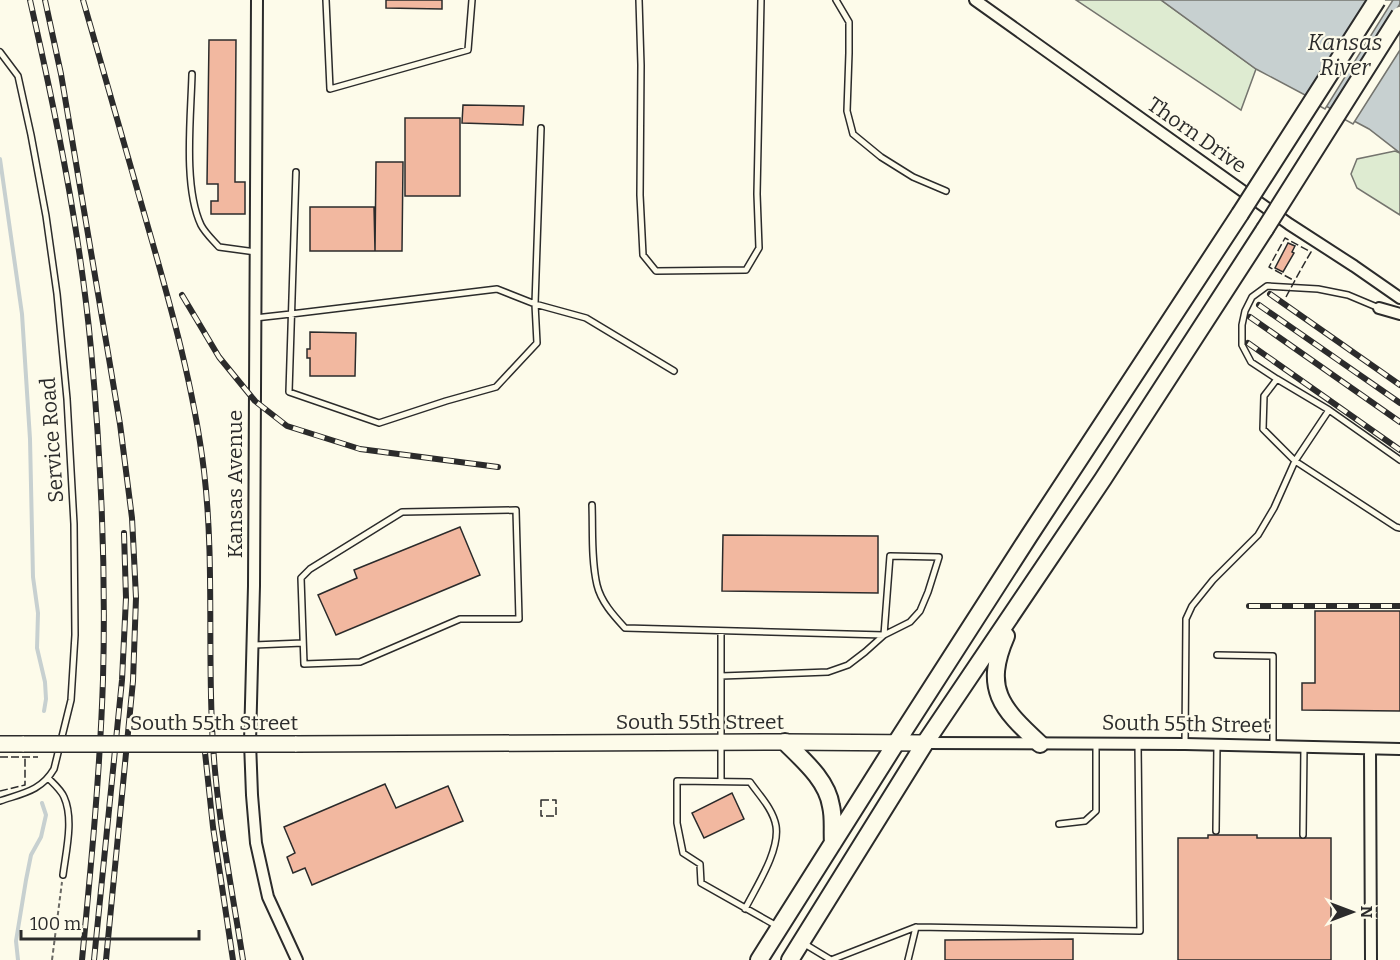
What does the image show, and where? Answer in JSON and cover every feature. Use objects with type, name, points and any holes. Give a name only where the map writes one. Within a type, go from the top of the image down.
[{"type":"main road","points":[[759,960],[1029,536],[1377,0]]},
{"type":"main road","points":[[790,960],[925,743],[1103,479],[1400,15]]},
{"type":"main road","points":[[1020,601],[998,653],[995,678],[1001,701],[1016,722],[1040,744]]},
{"type":"main road","points":[[785,742],[825,788],[831,805],[833,843]]},
{"type":"main road","name":"South 55th Street","points":[[0,744],[925,743]]},
{"type":"street","name":"Kansas Avenue","points":[[257,0],[254,575],[250,742],[252,795],[256,843],[268,897],[297,960]]},
{"type":"street","name":"Thorn Drive","points":[[975,0],[1289,224],[1400,297]]},
{"type":"street","points":[[1379,308],[1400,314]]},
{"type":"street","name":"South 55th Street","points":[[925,743],[1185,744],[1400,749]]},
{"type":"street","points":[[1370,749],[1371,960]]},
{"type":"street","points":[[292,948],[307,960]]},
{"type":"lane","points":[[326,0],[330,89],[468,50],[472,0]]},
{"type":"lane","points":[[639,0],[640,195],[644,255],[656,271],[746,270],[759,248],[757,194],[761,0]]},
{"type":"lane","points":[[836,0],[849,22],[847,111],[853,134],[881,157],[913,177],[946,191]]},
{"type":"lane","name":"Service Road","points":[[0,52],[18,76],[32,135],[57,294],[67,399],[74,534],[74,679],[66,724],[54,769],[48,778]]},
{"type":"lane","points":[[192,74],[190,163],[192,194],[202,226],[219,247],[256,252]]},
{"type":"lane","points":[[296,172],[290,392],[379,423],[496,387],[537,343],[535,304],[541,128]]},
{"type":"lane","points":[[1379,308],[1348,296],[1318,289],[1267,286],[1252,297],[1245,311],[1242,345],[1251,362],[1329,410],[1400,459]]},
{"type":"lane","points":[[255,318],[497,289],[535,304],[586,318],[674,371]]},
{"type":"lane","points":[[1277,379],[1264,396],[1263,429],[1295,461],[1400,528]]},
{"type":"lane","points":[[1185,744],[1186,619],[1192,606],[1213,580],[1258,535],[1274,508],[1295,461],[1329,410]]},
{"type":"lane","points":[[592,505],[597,587],[610,612],[625,628],[884,635]]},
{"type":"lane","points":[[516,510],[519,619],[460,619],[360,662],[304,664],[303,643],[301,578],[310,569],[402,512],[516,510]]},
{"type":"lane","points":[[721,676],[828,672],[848,665],[884,635],[910,622],[920,611],[939,557],[890,556],[884,635]]},
{"type":"lane","points":[[721,631],[721,781]]},
{"type":"lane","points":[[253,645],[303,643]]},
{"type":"lane","points":[[1217,655],[1273,656],[1273,746]]},
{"type":"lane","points":[[1059,824],[1085,821],[1096,811],[1096,744]]},
{"type":"lane","points":[[802,942],[831,960],[916,927],[1140,931],[1137,744]]},
{"type":"lane","points":[[1216,831],[1217,745]]},
{"type":"lane","points":[[1303,835],[1304,747]]},
{"type":"lane","points":[[0,801],[38,788],[48,778],[63,795],[69,810],[63,875]]},
{"type":"lane","points":[[745,909],[774,852],[776,826],[767,806],[750,782],[677,781],[677,823],[682,853],[700,864],[701,883],[745,909],[778,927]]},
{"type":"lane","points":[[908,960],[916,927]]},
{"type":"path","points":[[52,960],[63,875]]},
{"type":"green space","points":[[1076,0],[1161,0],[1256,69],[1241,110]]},
{"type":"green space","points":[[1395,151],[1400,153],[1400,215],[1357,188],[1351,174],[1357,159]]},
{"type":"water","name":"Kansas River","points":[[1161,0],[1400,0],[1400,153],[1369,129],[1256,69]]},
{"type":"pier","points":[[1368,0],[1393,0],[1325,109],[1305,98]]},
{"type":"pier","points":[[1400,4],[1400,50],[1353,124],[1331,112]]},
{"type":"building","points":[[386,0],[442,0],[442,9],[386,8]]},
{"type":"building","points":[[209,40],[236,40],[235,182],[245,182],[245,214],[211,214],[211,201],[218,201],[218,184],[207,184]]},
{"type":"building","points":[[463,105],[524,106],[523,125],[462,123]]},
{"type":"building","points":[[405,118],[460,118],[460,196],[405,196]]},
{"type":"building","points":[[376,162],[403,162],[402,251],[375,251]]},
{"type":"building","points":[[310,207],[374,207],[375,251],[310,251]]},
{"type":"building","points":[[1288,243],[1295,246],[1292,252],[1294,253],[1283,272],[1275,268]]},
{"type":"building","points":[[310,332],[356,333],[355,376],[310,376],[310,358],[307,358],[307,349],[310,349]]},
{"type":"building","points":[[460,527],[480,575],[336,635],[318,595],[357,578],[354,570]]},
{"type":"building","points":[[723,535],[878,536],[878,593],[722,591]]},
{"type":"building","points":[[1315,611],[1400,611],[1400,711],[1302,710],[1302,683],[1315,683]]},
{"type":"building","points":[[385,784],[396,808],[448,786],[463,821],[312,885],[305,868],[293,873],[287,857],[295,853],[284,827]]},
{"type":"building","points":[[732,793],[744,819],[704,838],[692,813]]},
{"type":"building","points":[[1208,835],[1257,835],[1257,838],[1331,838],[1331,960],[1178,960],[1178,838],[1208,838]]},
{"type":"building","points":[[1073,939],[1073,960],[945,960],[945,940]]},
{"type":"waterway","points":[[0,159],[22,314],[30,439],[33,577],[38,613],[37,648],[45,682],[44,711]]},
{"type":"waterway","points":[[18,960],[16,941],[26,880],[31,855],[41,837],[46,815],[42,803]]},
{"type":"railway","points":[[30,0],[74,217],[91,349],[98,431],[104,596],[102,714],[82,960]]},
{"type":"railway","points":[[45,0],[61,74],[120,424],[132,518],[136,598],[133,681],[106,960]]},
{"type":"railway","points":[[83,0],[173,317],[200,440],[209,535],[211,694],[216,785],[243,960]]},
{"type":"railway","points":[[1270,294],[1400,385]]},
{"type":"railway","points":[[182,295],[219,357],[255,401],[287,426],[360,449],[498,467]]},
{"type":"railway","points":[[1259,305],[1400,403]]},
{"type":"railway","points":[[1250,317],[1400,422]]},
{"type":"railway","points":[[1248,343],[1400,450]]},
{"type":"railway","points":[[94,960],[122,680],[126,598],[124,533]]},
{"type":"railway","points":[[1249,606],[1400,606]]},
{"type":"railway","points":[[204,743],[213,827],[233,960]]},
{"type":"fence","points":[[1286,297],[1292,286],[1295,280],[1301,269],[1311,252],[1285,238],[1269,267],[1295,281]]},
{"type":"fence","points":[[0,757],[38,757]]},
{"type":"fence","points":[[0,791],[25,785],[25,757]]},
{"type":"fence","points":[[541,800],[556,800],[556,816],[541,816],[541,800]]}]
